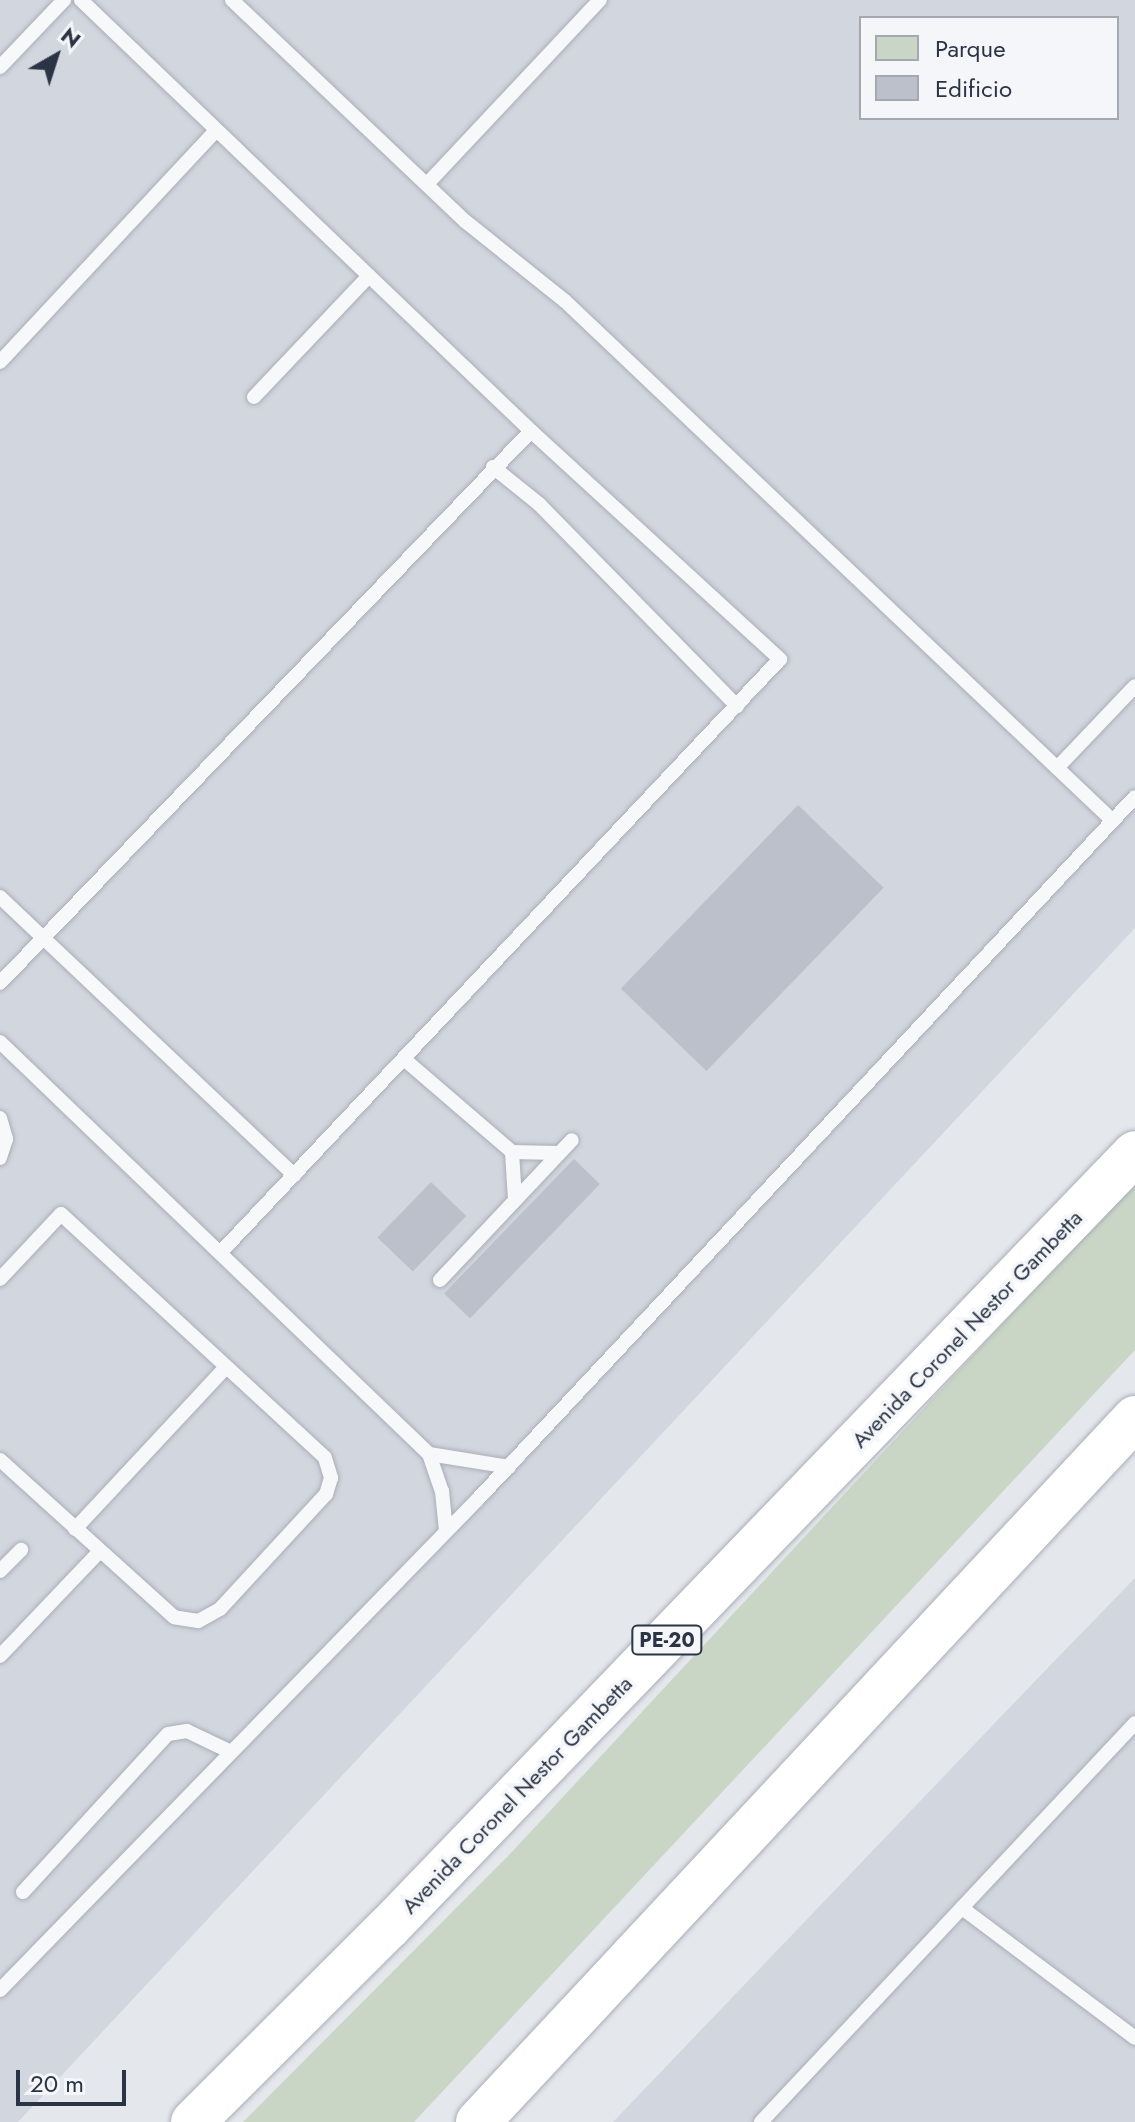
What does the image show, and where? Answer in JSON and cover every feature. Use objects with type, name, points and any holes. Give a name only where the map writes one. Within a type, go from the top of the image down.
[{"type":"highway","name":"Avenida Coronel Nestor Gambetta","points":[[193,2122],[388,1928],[1135,1153]]},
{"type":"highway","points":[[478,2122],[1135,1418]]},
{"type":"lane","points":[[0,67],[64,0]]},
{"type":"lane","points":[[81,0],[531,431],[780,659],[220,1253]]},
{"type":"lane","points":[[232,0],[386,150],[428,183],[465,221],[565,301],[1113,821]]},
{"type":"lane","points":[[428,183],[600,0]]},
{"type":"lane","points":[[0,362],[216,130]]},
{"type":"lane","points":[[254,397],[369,276]]},
{"type":"lane","points":[[0,983],[493,467],[531,431]]},
{"type":"lane","points":[[493,467],[539,504],[737,706]]},
{"type":"lane","points":[[1057,768],[1135,686]]},
{"type":"lane","points":[[0,1990],[5,1974],[231,1752],[509,1467],[1135,797]]},
{"type":"lane","points":[[0,897],[294,1175]]},
{"type":"lane","points":[[0,1042],[429,1454],[442,1491],[446,1531]]},
{"type":"lane","points":[[404,1059],[512,1152],[558,1153]]},
{"type":"lane","points":[[0,1118],[6,1139],[0,1158]]},
{"type":"lane","points":[[440,1280],[572,1140]]},
{"type":"lane","points":[[512,1152],[515,1200]]},
{"type":"lane","points":[[0,1279],[61,1214],[325,1458],[331,1478],[326,1494],[220,1609],[198,1621],[174,1617],[0,1460]]},
{"type":"lane","points":[[75,1529],[225,1368]]},
{"type":"lane","points":[[429,1454],[509,1467]]},
{"type":"lane","points":[[0,1571],[21,1550]]},
{"type":"lane","points":[[0,1656],[100,1551]]},
{"type":"lane","points":[[761,2122],[1135,1723]]},
{"type":"lane","points":[[23,1892],[168,1734],[187,1731],[231,1752]]},
{"type":"lane","points":[[962,1908],[1135,2038]]},
{"type":"shaded area","points":[[0,0],[1135,0],[1135,928],[18,2122],[0,2122]]},
{"type":"shaded area","points":[[1135,1578],[1135,2122],[613,2122],[1037,1679]]},
{"type":"green space","points":[[1135,1181],[1135,1350],[414,2122],[243,2122],[510,1854]]},
{"type":"building","points":[[798,805],[884,888],[706,1071],[621,988]]},
{"type":"building","points":[[574,1159],[600,1184],[470,1319],[444,1294]]},
{"type":"building","points":[[431,1182],[466,1216],[413,1271],[378,1237]]}]
